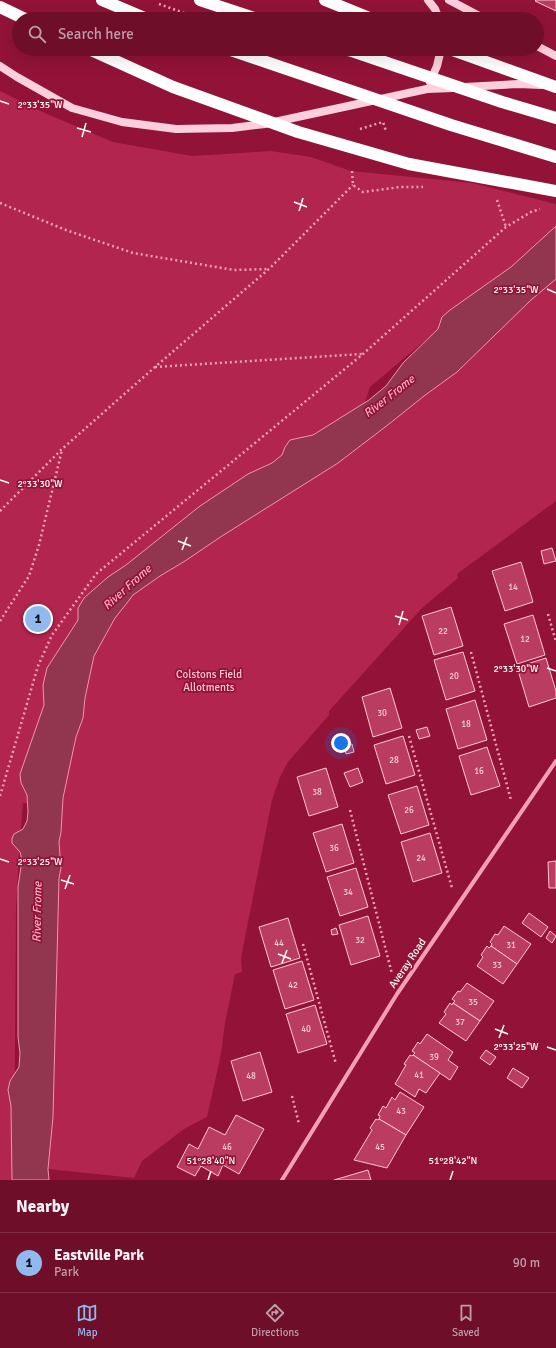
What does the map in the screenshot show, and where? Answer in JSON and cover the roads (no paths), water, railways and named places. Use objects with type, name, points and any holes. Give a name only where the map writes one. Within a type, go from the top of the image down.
[{"type":"highway","points":[[102,0],[130,12]]},
{"type":"highway","points":[[200,0],[236,12]]},
{"type":"highway","points":[[325,0],[355,12]]},
{"type":"highway","points":[[0,7],[12,13]]},
{"type":"highway","points":[[104,56],[173,87],[298,132],[409,164],[556,191]]},
{"type":"highway","points":[[249,56],[451,125],[556,157]]},
{"type":"highway","points":[[367,56],[502,102],[556,118]]},
{"type":"highway","points":[[470,56],[556,86]]},
{"type":"main road","points":[[428,0],[436,12]]},
{"type":"main road","points":[[449,0],[472,12]]},
{"type":"main road","points":[[544,50],[556,56]]},
{"type":"main road","points":[[427,89],[437,66],[439,56]]},
{"type":"main road","points":[[0,66],[72,108],[122,122],[176,129],[232,128],[265,124],[427,89],[519,84],[556,86]]},
{"type":"street","name":"Averay Road","points":[[282,1180],[397,994],[556,762]]},
{"type":"water","name":"River Frome","points":[[556,226],[556,279],[531,300],[457,372],[338,463],[222,536],[133,595],[115,618],[94,656],[85,698],[83,718],[76,737],[63,798],[59,842],[61,868],[59,878],[53,1117],[48,1169],[49,1180],[12,1180],[11,1106],[8,1090],[10,1081],[19,1067],[20,1053],[18,1037],[18,887],[22,860],[20,852],[12,843],[12,838],[14,834],[23,829],[27,821],[27,795],[21,783],[20,774],[44,705],[43,685],[47,668],[78,620],[78,608],[84,598],[108,577],[126,565],[200,506],[248,474],[272,463],[282,455],[290,440],[313,435],[369,400],[386,386],[403,363],[438,329],[442,317],[511,267]]},
{"type":"place","name":"Eastville Park","points":[[38,619]]},
{"type":"park label","name":"Colstons Field Allotments","points":[[209,680]]}]
